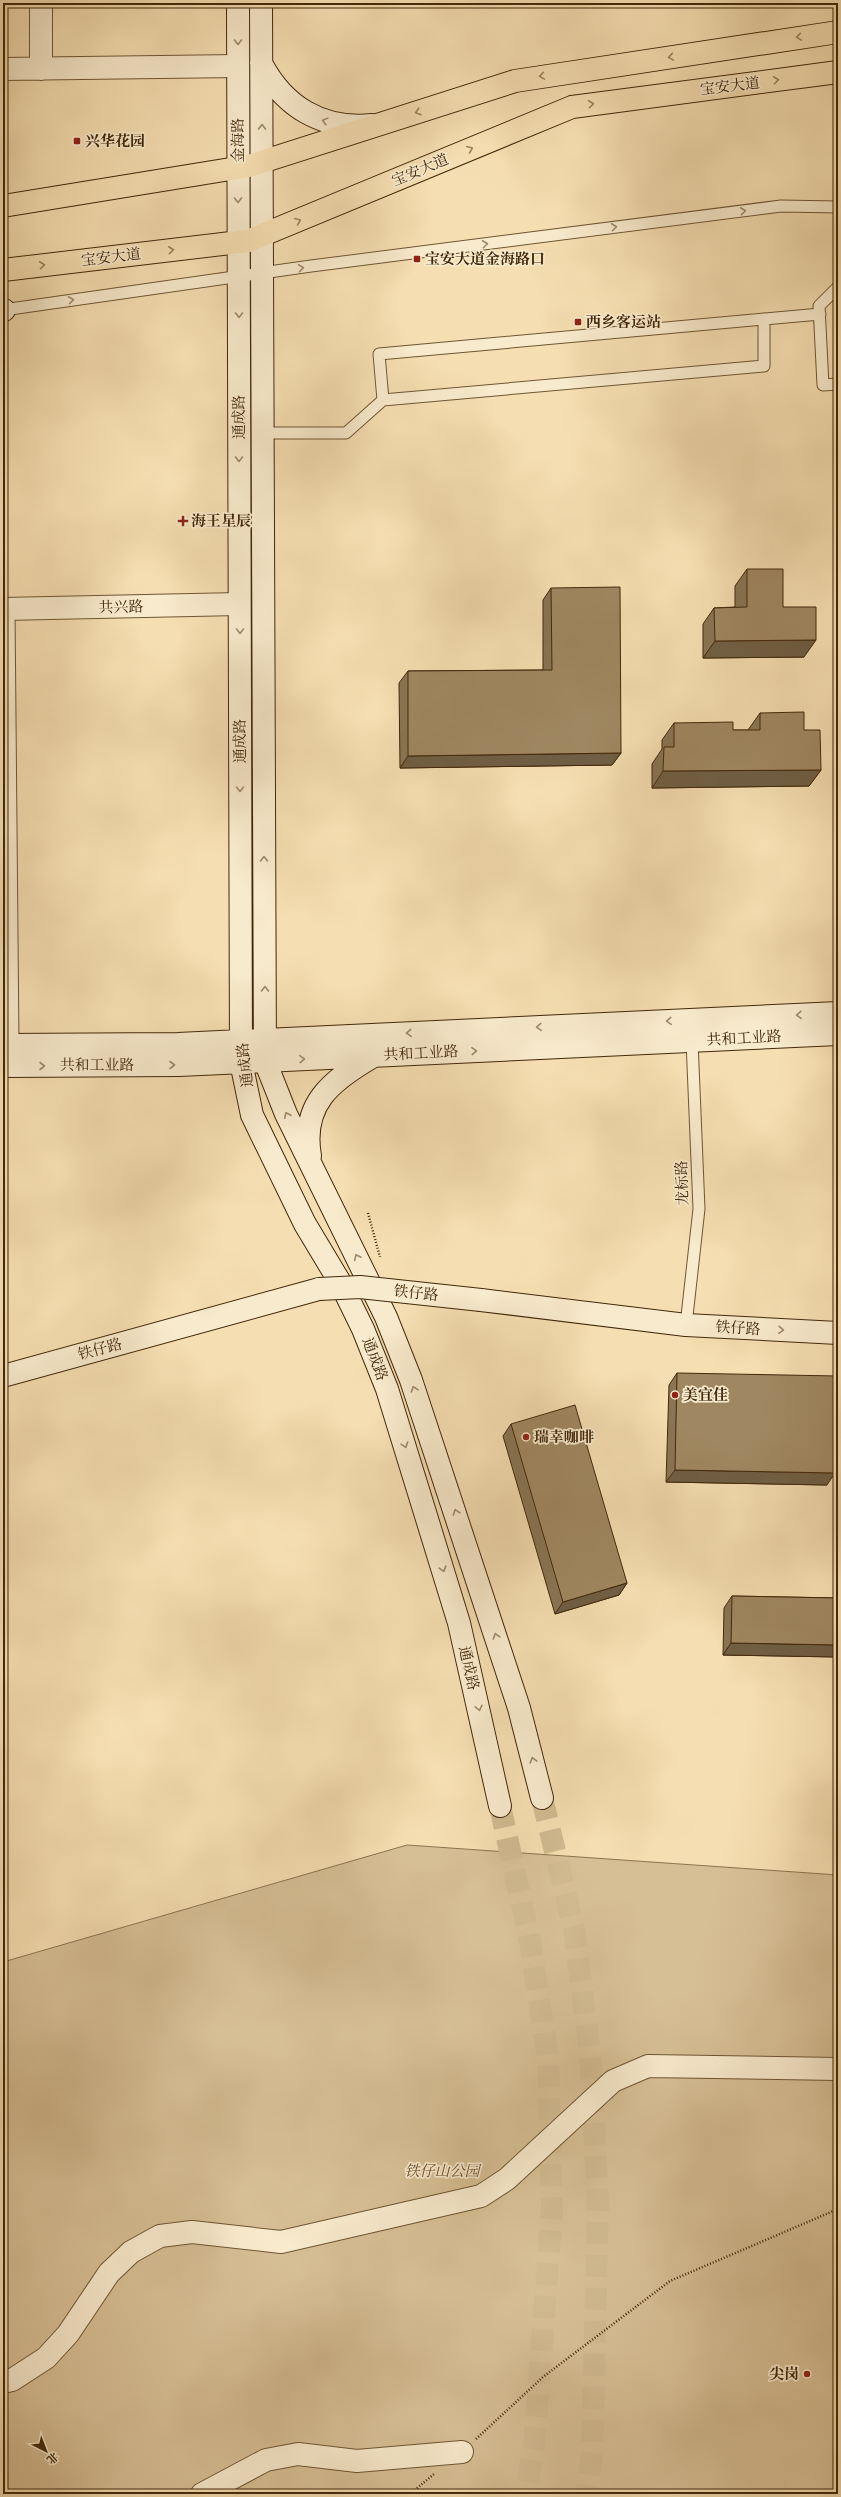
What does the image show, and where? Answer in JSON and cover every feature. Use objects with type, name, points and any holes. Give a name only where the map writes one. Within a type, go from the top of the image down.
[{"type":"main road","points":[[3,206],[238,168],[262,162],[514,81],[838,32]]},
{"type":"main road","name":"宝安大道","points":[[3,270],[238,242],[262,236],[572,107],[838,72]]},
{"type":"street","points":[[41,3],[41,69]]},
{"type":"street","name":"金海路","points":[[238,3],[238,276]]},
{"type":"street","name":"金海路","points":[[261,3],[262,273]]},
{"type":"street","points":[[261,63],[270,80],[282,95],[309,116],[343,125],[377,125]]},
{"type":"street","points":[[3,69],[238,66]]},
{"type":"street","points":[[3,197],[55,198]]},
{"type":"street","name":"通成路","points":[[262,273],[265,1050],[286,1114],[386,1317],[411,1380],[519,1708],[542,1798]]},
{"type":"street","name":"通成路","points":[[238,276],[241,1051],[252,1115],[306,1224],[341,1284],[360,1322],[387,1389],[459,1623],[500,1806]]},
{"type":"street","name":"共兴路","points":[[6,609],[239,604]]},
{"type":"street","name":"共和工业路","points":[[8,1045],[178,1044],[241,1051],[838,1013]]},
{"type":"street","name":"共和工业路","points":[[265,1050],[375,1055],[838,1034]]},
{"type":"street","name":"共和工业路","points":[[3,1066],[179,1065],[241,1051]]},
{"type":"street","points":[[311,1165],[307,1141],[310,1118],[318,1099],[333,1083],[375,1055]]},
{"type":"street","name":"铁仔路","points":[[3,1376],[320,1289],[360,1287],[686,1325],[838,1334]]},
{"type":"street","points":[[3,2382],[12,2380],[46,2358],[68,2334],[109,2273],[131,2252],[160,2236],[192,2232],[281,2242],[481,2196],[507,2179],[613,2081],[648,2066],[838,2069]]},
{"type":"street","points":[[202,2494],[266,2460],[298,2454],[357,2461],[462,2452]]},
{"type":"lane","points":[[3,310],[238,276],[782,206],[838,207]]},
{"type":"lane","points":[[838,287],[819,306],[823,385],[838,384]]},
{"type":"lane","points":[[383,400],[379,354],[820,314]]},
{"type":"lane","points":[[263,434],[346,433],[383,400],[764,366],[764,319]]},
{"type":"lane","points":[[6,609],[8,1045]]},
{"type":"lane","name":"龙标路","points":[[686,1325],[699,1210],[692,1041]]},
{"type":"path","points":[[368,1213],[381,1259]]},
{"type":"path","points":[[462,2452],[543,2377],[670,2281],[838,2209]]},
{"type":"path","points":[[410,2494],[439,2471]]},
{"type":"green space","name":"铁仔山公园","points":[[407,1845],[838,1875],[838,2494],[3,2494],[3,1962]]},
{"type":"building","points":[[747,569],[783,569],[783,607],[816,607],[816,640],[715,641],[714,608],[747,607]]},
{"type":"building","points":[[620,587],[621,753],[408,756],[408,671],[552,670],[551,588]]},
{"type":"building","points":[[804,712],[804,730],[820,730],[821,770],[663,771],[664,747],[674,747],[674,723],[733,722],[733,730],[760,730],[760,713]]},
{"type":"building","points":[[677,1373],[837,1376],[835,1473],[675,1470]]},
{"type":"building","points":[[575,1405],[627,1583],[563,1602],[511,1424]]},
{"type":"building","points":[[732,1596],[838,1598],[838,1645],[731,1643]]},
{"type":"tunnel","points":[[542,1798],[574,1929],[590,2052],[598,2204],[592,2457],[586,2494]]},
{"type":"tunnel","points":[[500,1806],[530,1941],[548,2058],[552,2210],[534,2446],[526,2494]]},
{"type":"place","name":"兴华花园","points":[[77,141]]},
{"type":"place","name":"宝安大道金海路口","points":[[417,259]]},
{"type":"place","name":"西乡客运站","points":[[578,322]]},
{"type":"place","name":"海王星辰","points":[[183,521]]},
{"type":"place","name":"美宜佳","points":[[675,1395]]},
{"type":"place","name":"瑞幸咖啡","points":[[526,1437]]},
{"type":"place","name":"尖岗","points":[[807,2374]]}]
